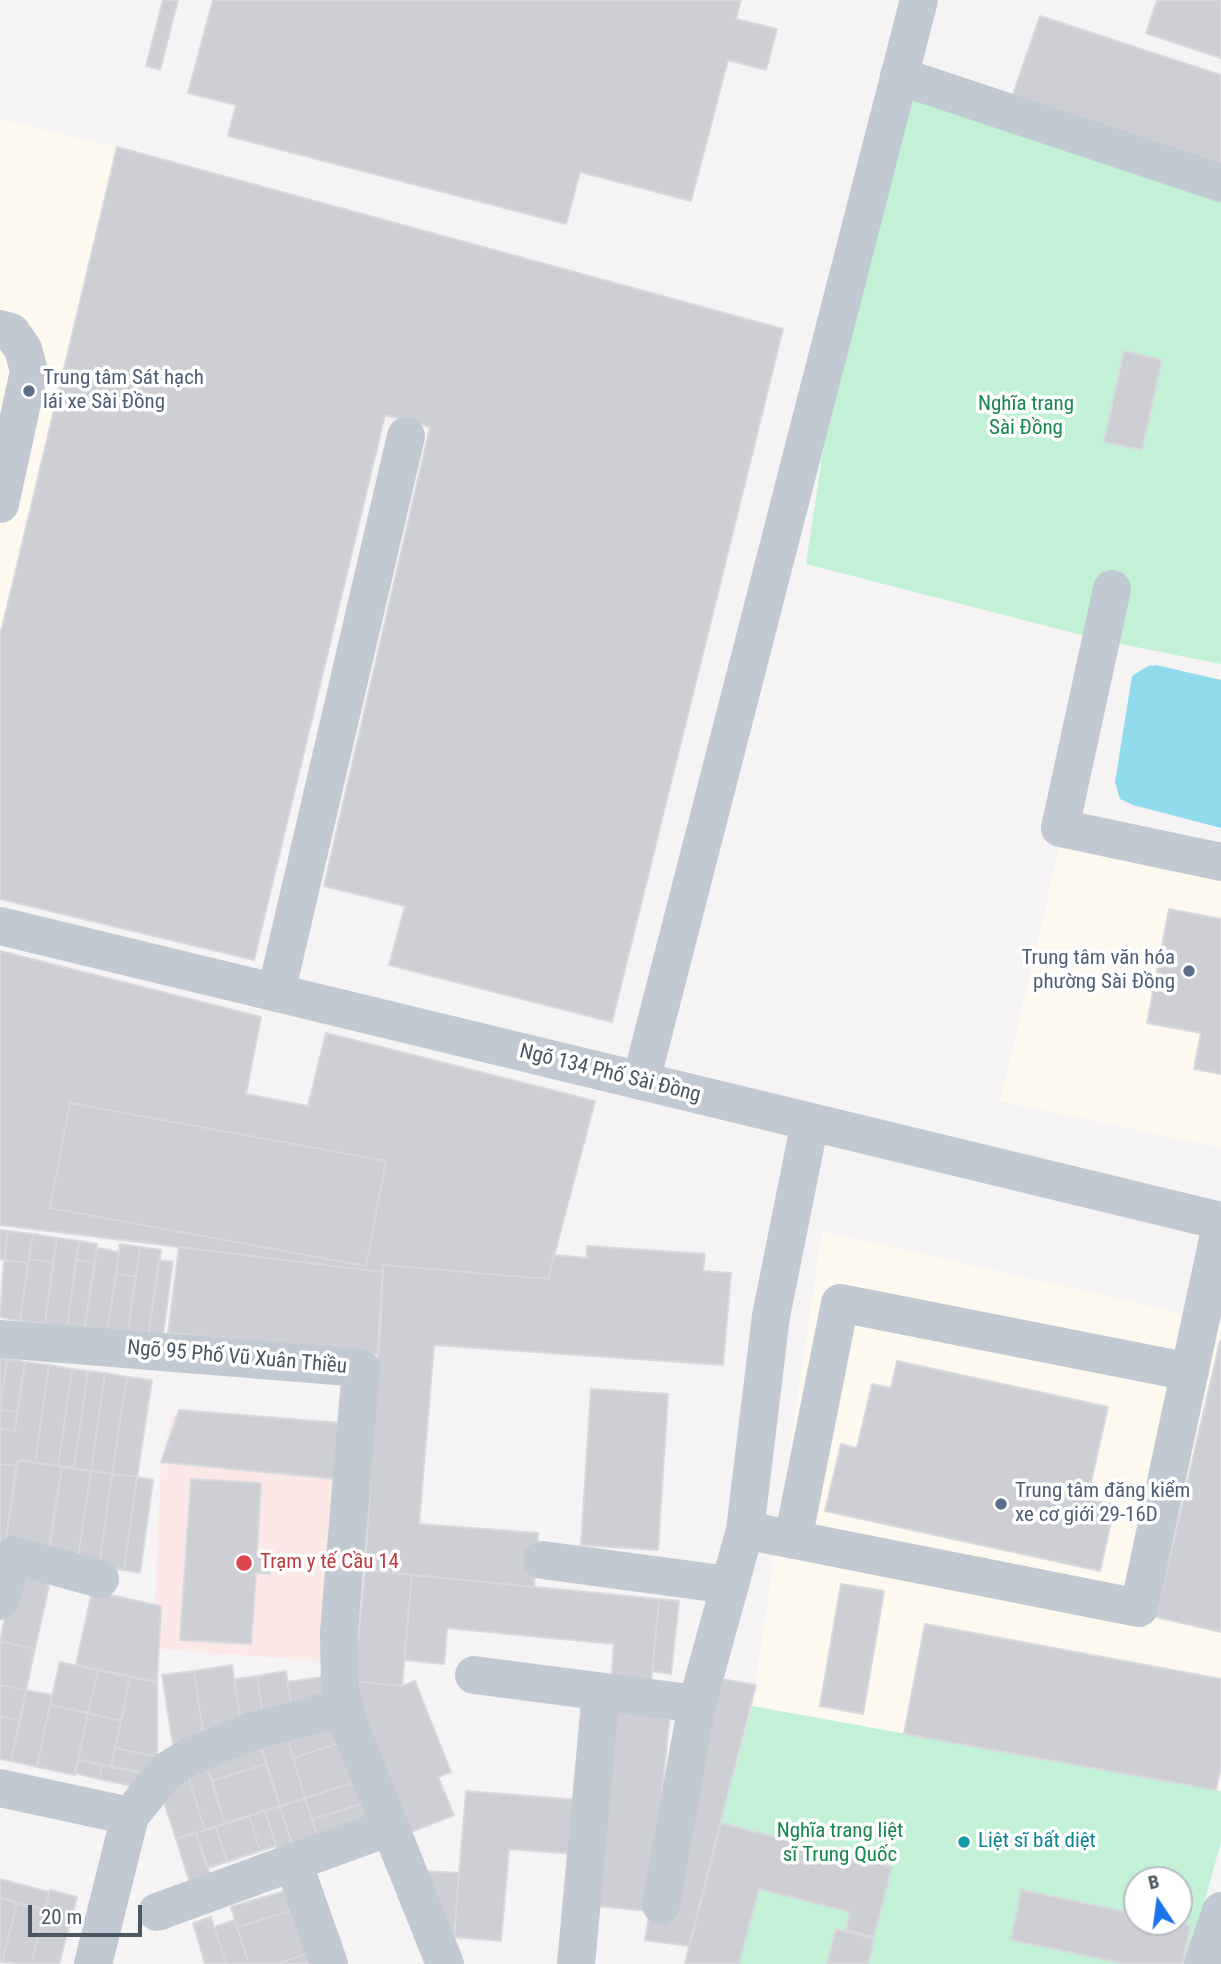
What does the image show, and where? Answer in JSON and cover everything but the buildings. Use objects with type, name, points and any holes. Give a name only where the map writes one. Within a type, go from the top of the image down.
[{"type":"street","points":[[640,1081],[919,0]]},
{"type":"street","points":[[899,76],[1221,183]]},
{"type":"street","points":[[0,329],[12,332],[23,349],[29,371],[0,504]]},
{"type":"street","points":[[276,993],[406,436]]},
{"type":"street","points":[[1112,589],[1059,828],[1221,862]]},
{"type":"street","name":"Ngõ 134 Phố Sài Đồng","points":[[0,926],[1221,1223]]},
{"type":"street","points":[[661,1905],[697,1704],[745,1530],[771,1316],[810,1122]]},
{"type":"street","points":[[745,1530],[1139,1608],[1221,1223]]},
{"type":"street","points":[[793,1540],[840,1303],[1190,1372]]},
{"type":"street","name":"Ngõ 95 Phố Vũ Xuân Thiều","points":[[0,1339],[361,1368],[338,1670],[344,1707],[445,1964]]},
{"type":"street","points":[[0,1601],[6,1554],[100,1578]]},
{"type":"street","points":[[542,1560],[729,1585]]},
{"type":"street","points":[[474,1675],[697,1704]]},
{"type":"street","points":[[576,1964],[601,1692]]},
{"type":"street","points":[[93,1964],[130,1816],[166,1771],[191,1756],[250,1732],[344,1707]]},
{"type":"street","points":[[0,1788],[130,1816]]},
{"type":"street","points":[[157,1912],[390,1827]]},
{"type":"street","points":[[293,1862],[329,1964]]},
{"type":"street","points":[[1203,1964],[1221,1911]]},
{"type":"shaded area","name":"Trung tâm Sát hạch lái xe Sài Đồng","points":[[0,119],[117,147],[0,636]]},
{"type":"shaded area","points":[[1063,832],[1221,867],[1221,1148],[1000,1101]]},
{"type":"shaded area","name":"Trung tâm đăng kiểm xe cơ giới 29-16D","points":[[822,1231],[1221,1322],[1221,1791],[752,1706]]},
{"type":"shaded area","name":"Trạm y tế Cầu 14","points":[[173,1414],[348,1428],[328,1662],[153,1648],[161,1462]]},
{"type":"green space","name":"Nghĩa trang Sài Đồng","points":[[906,96],[1221,202],[1221,664],[1101,640],[806,564],[842,325]]},
{"type":"green space","name":"Nghĩa trang liệt sĩ Trung Quốc","points":[[752,1706],[1221,1791],[1221,1842],[1187,1964],[684,1964]]},
{"type":"water","points":[[1156,665],[1221,680],[1221,828],[1133,805],[1120,799],[1115,782],[1132,676],[1148,666]]},
{"type":"place","name":"Trung tâm Sát hạch lái xe Sài Đồng","points":[[29,391]]},
{"type":"place","name":"Trung tâm văn hóa phường Sài Đồng","points":[[1189,971]]},
{"type":"place","name":"Trung tâm đăng kiểm xe cơ giới 29-16D","points":[[1001,1504]]},
{"type":"place","name":"Trạm y tế Cầu 14","points":[[244,1563]]},
{"type":"place","name":"Liệt sĩ bất diệt","points":[[964,1842]]}]
